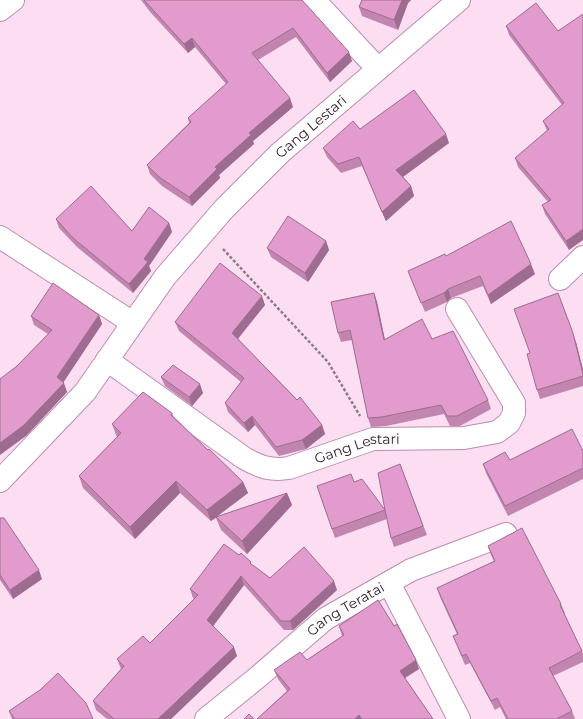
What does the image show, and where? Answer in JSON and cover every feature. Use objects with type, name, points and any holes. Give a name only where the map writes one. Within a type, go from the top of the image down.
[{"type":"street","points":[[0,10],[13,0]]},
{"type":"street","points":[[314,0],[378,69]]},
{"type":"street","name":"Gang Lestari","points":[[0,481],[85,392],[165,277],[224,209],[280,153],[459,0]]},
{"type":"street","points":[[0,237],[132,323]]},
{"type":"street","points":[[560,279],[583,257]]},
{"type":"street","name":"Gang Lestari","points":[[107,360],[244,458],[261,468],[277,470],[289,468],[374,439],[464,438],[497,432],[509,423],[514,413],[514,403],[457,309]]},
{"type":"street","name":"Gang Teratai","points":[[206,719],[258,678],[326,619],[411,570],[506,534]]},
{"type":"street","points":[[388,583],[459,719]]},
{"type":"path","points":[[206,231],[328,362],[374,439]]},
{"type":"building","points":[[144,0],[302,0],[349,52],[327,73],[293,28],[252,53],[290,98],[249,133],[251,135],[215,167],[217,169],[189,197],[159,177],[147,165],[191,122],[188,118],[228,82],[192,38],[184,44]]},
{"type":"building","points":[[362,0],[402,0],[394,20],[359,7]]},
{"type":"building","points":[[536,3],[558,31],[583,14],[583,229],[566,241],[542,205],[551,200],[515,158],[549,129],[543,121],[564,103],[506,26]]},
{"type":"building","points":[[414,90],[446,134],[396,170],[411,186],[382,212],[359,157],[338,164],[323,148],[353,121],[360,129]]},
{"type":"building","points":[[91,186],[132,231],[149,207],[169,223],[144,259],[148,262],[129,284],[73,238],[56,219]]},
{"type":"building","points":[[288,216],[326,241],[305,273],[267,248]]},
{"type":"building","points":[[511,221],[531,264],[488,295],[480,276],[448,289],[444,293],[421,303],[408,271],[445,254],[446,256]]},
{"type":"building","points":[[220,263],[262,296],[232,333],[297,400],[300,397],[322,425],[302,440],[276,447],[252,416],[244,423],[225,403],[244,378],[175,322]]},
{"type":"building","points":[[53,283],[99,315],[57,377],[64,383],[23,426],[0,443],[0,379],[17,366],[52,330],[31,316]]},
{"type":"building","points":[[374,293],[384,340],[422,319],[432,339],[453,331],[488,400],[457,416],[447,416],[441,405],[382,417],[368,418],[350,330],[338,333],[331,302]]},
{"type":"building","points":[[558,293],[573,333],[583,376],[537,390],[527,354],[530,353],[514,309]]},
{"type":"building","points":[[173,365],[200,384],[189,397],[161,377]]},
{"type":"building","points":[[143,392],[172,413],[171,415],[243,482],[207,510],[176,481],[130,527],[79,476],[121,433],[112,424]]},
{"type":"building","points":[[572,429],[583,451],[583,468],[505,506],[483,464],[505,452],[510,460]]},
{"type":"building","points":[[400,464],[423,526],[391,538],[378,473]]},
{"type":"building","points":[[351,474],[354,482],[362,479],[385,510],[332,529],[317,486]]},
{"type":"building","points":[[287,493],[242,541],[216,517]]},
{"type":"building","points":[[0,518],[4,518],[39,570],[10,590],[0,575]]},
{"type":"building","points":[[522,528],[561,604],[560,605],[582,651],[549,668],[572,711],[556,719],[508,719],[497,698],[491,701],[466,654],[462,656],[453,636],[458,634],[437,588],[495,561],[488,546]]},
{"type":"building","points":[[224,544],[239,555],[241,553],[251,562],[250,563],[270,578],[304,547],[334,581],[290,621],[281,621],[241,576],[207,620],[234,647],[158,719],[114,719],[93,701],[124,666],[117,659],[143,636],[150,643],[198,595],[190,589]]},
{"type":"building","points":[[378,600],[394,626],[397,624],[416,660],[400,671],[433,719],[362,719],[359,715],[355,719],[257,719],[290,689],[274,670],[300,652],[307,660],[344,635],[339,626]]},
{"type":"building","points":[[58,673],[86,703],[93,719],[15,719],[9,711],[40,690]]},
{"type":"building","points":[[249,714],[254,719],[244,719]]}]
